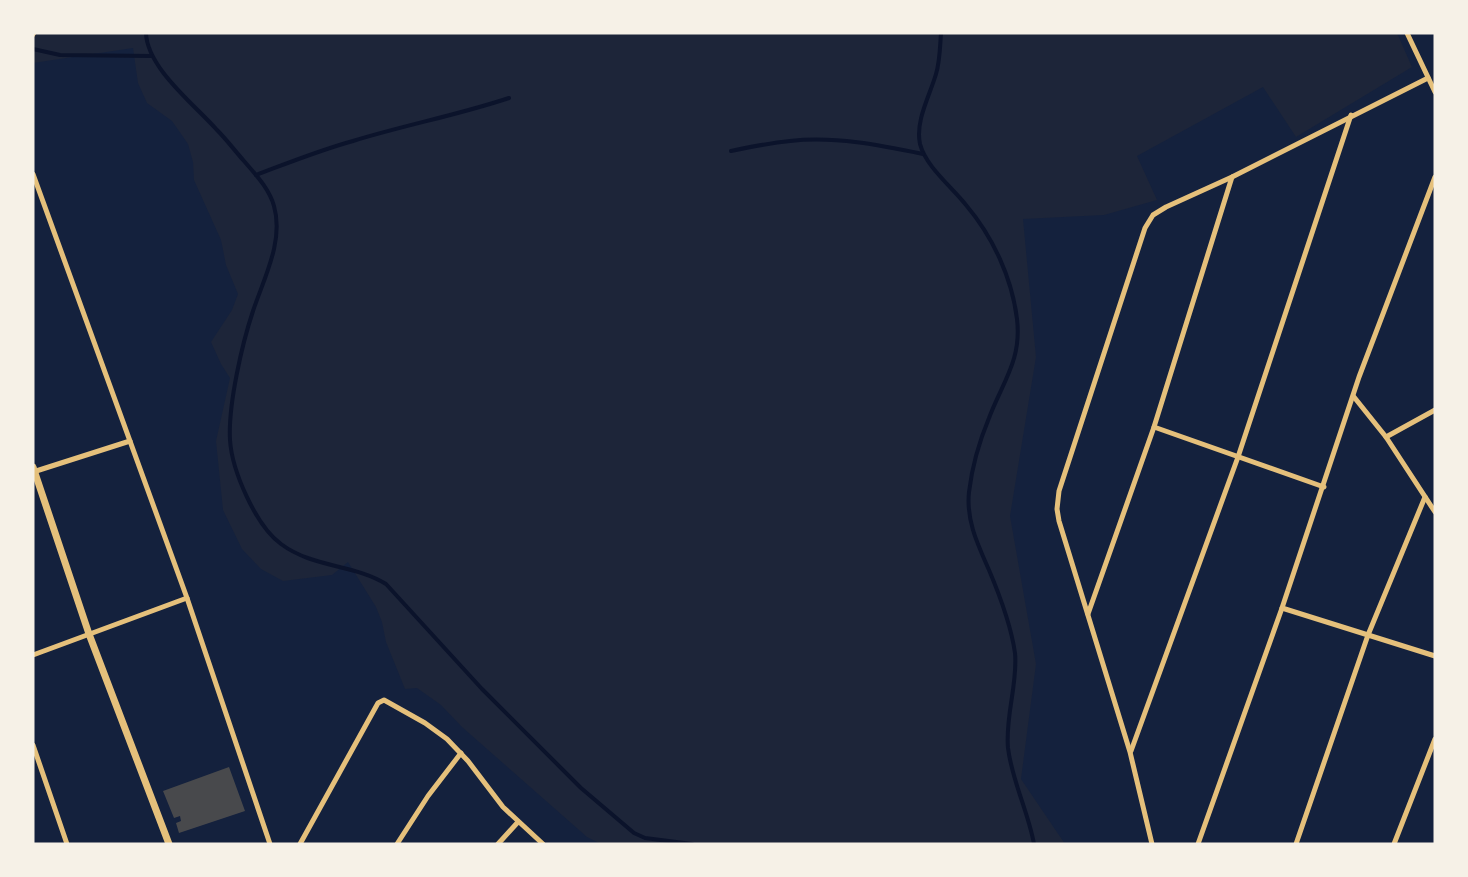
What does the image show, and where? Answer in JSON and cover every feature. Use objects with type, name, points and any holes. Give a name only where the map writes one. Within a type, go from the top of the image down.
[{"type":"street","points":[[1407,33],[1435,92]]},
{"type":"street","points":[[1152,844],[1130,752],[1059,521],[1058,500],[1144,228],[1153,215],[1166,207],[1232,177],[1428,78]]},
{"type":"street","points":[[1130,752],[1238,458],[1351,115]]},
{"type":"street","points":[[33,174],[187,598],[270,844]]},
{"type":"street","points":[[1087,615],[1154,427],[1232,177]]},
{"type":"street","points":[[1198,844],[1324,487],[1359,377],[1435,177]]},
{"type":"street","points":[[1354,397],[1386,437],[1435,512]]},
{"type":"street","points":[[1386,437],[1435,411]]},
{"type":"street","points":[[1154,427],[1324,487]]},
{"type":"street","points":[[130,441],[33,470],[89,634],[169,844]]},
{"type":"street","points":[[1296,844],[1368,635],[1425,497]]},
{"type":"street","points":[[33,655],[187,598]]},
{"type":"street","points":[[1282,608],[1435,656]]},
{"type":"street","points":[[300,844],[378,703],[384,700],[436,731],[461,753],[502,807],[543,844]]},
{"type":"street","points":[[1394,844],[1435,739]]},
{"type":"street","points":[[33,745],[67,844]]},
{"type":"street","points":[[397,844],[428,796],[461,753]]},
{"type":"street","points":[[498,844],[518,822]]},
{"type":"shaded area","points":[[33,33],[1397,33],[1412,67],[1296,137],[1263,87],[1137,156],[1157,200],[1104,215],[1023,219],[1036,357],[1010,516],[1036,664],[1021,779],[1065,844],[601,844],[587,837],[462,727],[441,705],[417,688],[405,689],[386,642],[376,607],[348,562],[332,575],[283,581],[261,569],[242,549],[223,510],[216,441],[230,378],[211,342],[232,310],[238,294],[226,265],[221,240],[194,180],[193,162],[188,144],[172,121],[147,103],[138,83],[133,48],[33,63]]},
{"type":"building","points":[[229,767],[245,811],[179,833],[176,823],[181,821],[180,816],[174,818],[163,791]]},
{"type":"waterway","points":[[146,33],[148,46],[163,72],[257,176],[269,193],[274,206],[275,246],[244,340],[233,393],[230,426],[235,467],[247,497],[263,525],[272,536],[293,552],[306,558],[361,573],[386,584],[482,689],[581,788],[634,833],[645,838],[692,844]]},
{"type":"waterway","points":[[941,33],[937,69],[920,126],[920,144],[928,161],[976,217],[993,244],[1011,288],[1017,319],[1017,347],[1010,371],[979,445],[969,492],[969,513],[977,542],[1001,600],[1013,642],[1015,676],[1008,724],[1008,748],[1034,844]]},
{"type":"waterway","points":[[33,49],[60,55],[151,56]]},
{"type":"waterway","points":[[256,175],[341,145],[509,98]]},
{"type":"waterway","points":[[731,151],[783,142],[824,140],[874,145],[923,154]]}]
